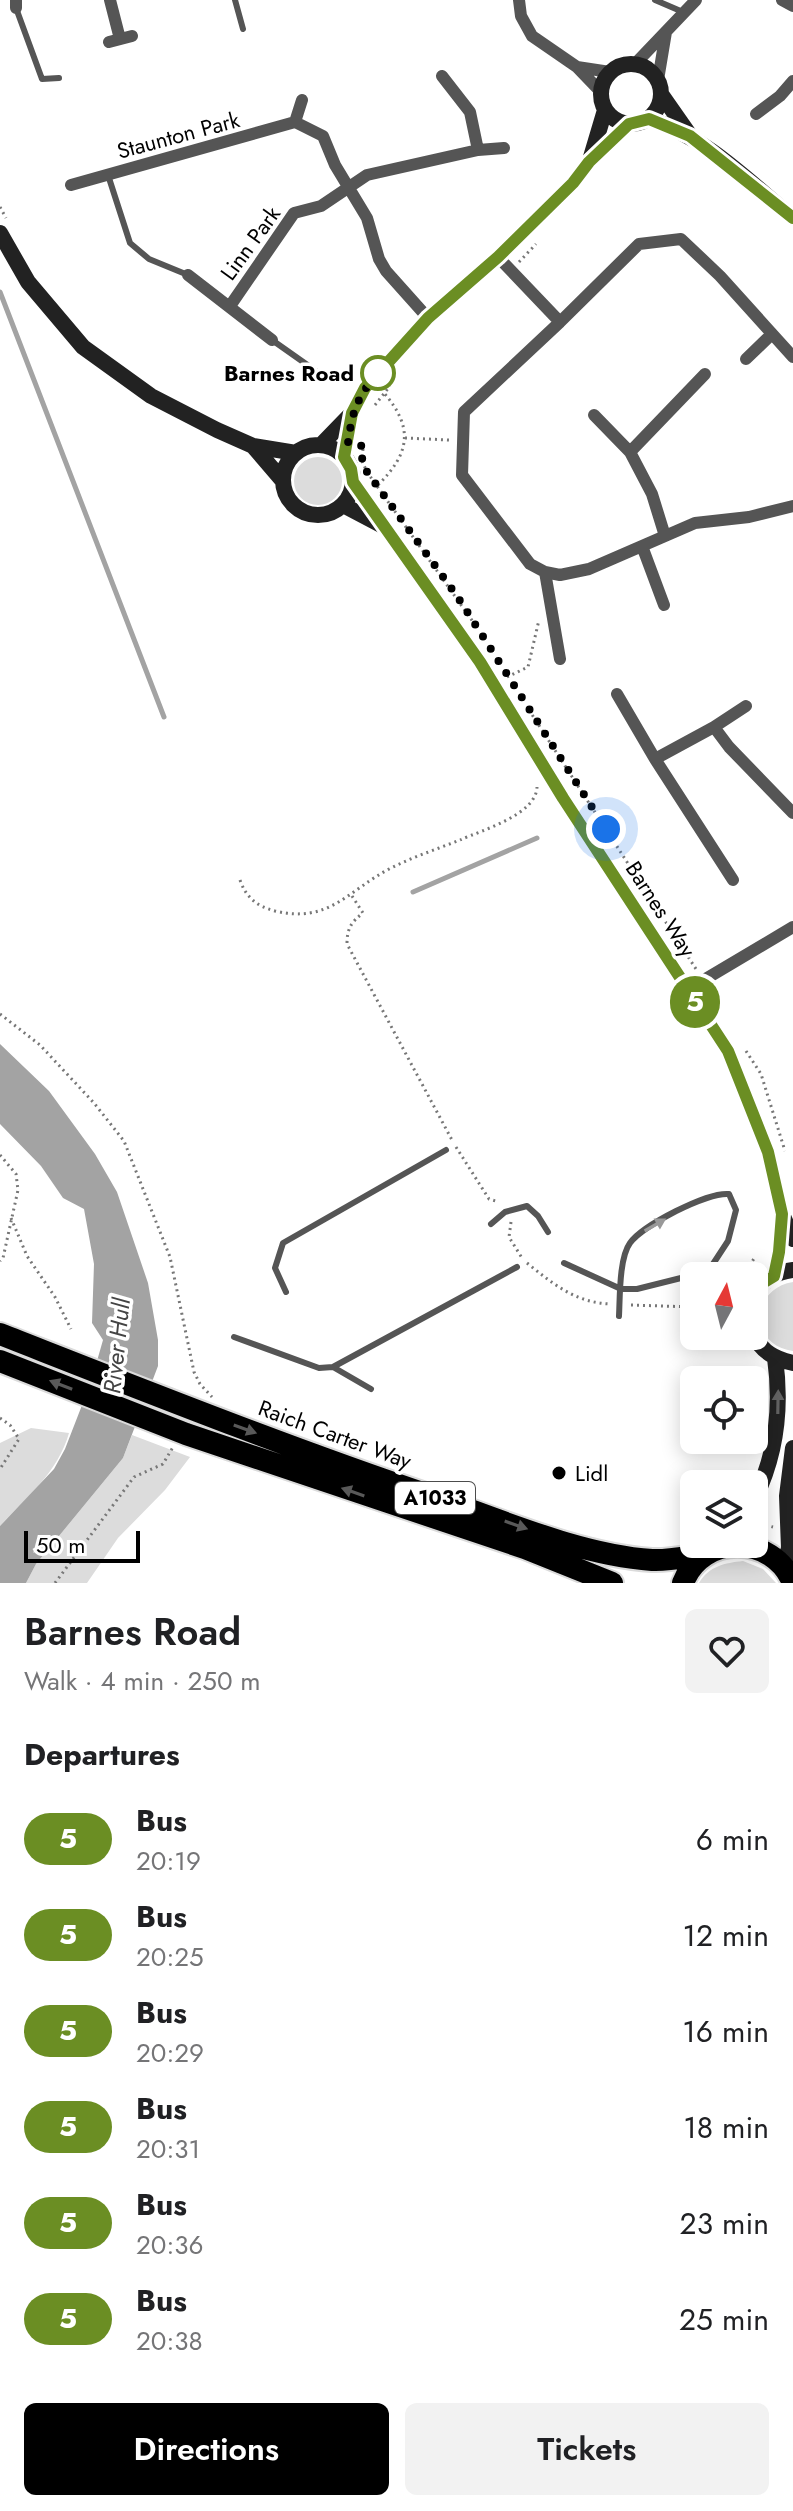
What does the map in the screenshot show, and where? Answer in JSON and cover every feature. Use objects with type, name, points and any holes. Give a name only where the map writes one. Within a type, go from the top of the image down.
[{"type":"highway","name":"Raich Carter Way","points":[[0,1334],[386,1481],[575,1545],[654,1560],[680,1555]]},
{"type":"highway","name":"A1033","points":[[0,1361],[180,1439],[525,1548],[612,1583]]},
{"type":"highway","name":"A1033","points":[[768,1556],[790,1576]]},
{"type":"highway","points":[[683,1583],[695,1563],[702,1558]]},
{"type":"street","points":[[110,0],[120,39]]},
{"type":"street","points":[[519,0],[521,16],[532,36],[577,67],[601,92],[605,110],[611,117],[629,124]]},
{"type":"street","points":[[635,64],[696,0]]},
{"type":"street","points":[[782,0],[793,6]]},
{"type":"street","points":[[3,226],[28,282],[83,347],[151,396],[253,446],[296,453],[321,445],[352,413],[365,388],[428,318],[498,257],[629,124],[649,119],[656,112],[666,32]]},
{"type":"street","points":[[601,92],[610,72],[617,67],[635,64],[652,72],[690,136]]},
{"type":"street","points":[[577,67],[610,72]]},
{"type":"street","points":[[442,76],[470,112],[478,150]]},
{"type":"street","points":[[756,114],[780,96],[793,81]]},
{"type":"street","points":[[302,100],[295,122],[323,136],[335,165],[367,218],[379,259],[428,318]]},
{"type":"street","points":[[589,162],[605,110]]},
{"type":"street","points":[[649,119],[690,136],[793,218]]},
{"type":"street","name":"Staunton Park","points":[[71,185],[295,122]]},
{"type":"street","name":"Linn Park","points":[[230,306],[294,213],[321,206],[367,175],[478,150],[504,148]]},
{"type":"street","points":[[793,357],[720,276],[681,239],[639,244],[464,412],[462,475],[530,564],[560,575],[589,569],[695,523],[749,517],[793,506]]},
{"type":"street","points":[[498,257],[560,322]]},
{"type":"street","name":"Linn Park","points":[[188,275],[272,340]]},
{"type":"street","points":[[746,359],[772,334]]},
{"type":"street","points":[[630,452],[705,374]]},
{"type":"street","points":[[253,446],[283,481],[289,500],[303,513],[322,516],[343,505],[351,496],[353,482],[346,450],[352,413]]},
{"type":"street","points":[[594,415],[630,452],[652,494],[665,536]]},
{"type":"street","points":[[321,445],[346,450]]},
{"type":"street","points":[[283,481],[285,465],[296,453]]},
{"type":"street","name":"Barnes Way","points":[[353,482],[480,662],[544,768],[728,1051],[768,1152],[782,1214],[793,1239]]},
{"type":"street","name":"Barnes Way","points":[[343,505],[385,527]]},
{"type":"street","points":[[642,546],[664,605]]},
{"type":"street","points":[[545,572],[560,659]]},
{"type":"street","points":[[617,694],[733,880]]},
{"type":"street","points":[[655,759],[746,706]]},
{"type":"street","points":[[714,727],[729,747],[793,813]]},
{"type":"street","points":[[687,990],[793,927]]},
{"type":"street","name":"Barnes Way","points":[[774,1276],[782,1214]]},
{"type":"street","points":[[768,1280],[793,1270]]},
{"type":"street","points":[[764,1350],[775,1358],[793,1363]]},
{"type":"street","points":[[767,1470],[777,1429],[775,1358]]},
{"type":"street","points":[[790,1576],[787,1496],[793,1448]]},
{"type":"lane","points":[[235,0],[243,29]]},
{"type":"lane","points":[[655,0],[683,12]]},
{"type":"lane","points":[[16,4],[42,79],[59,78]]},
{"type":"lane","points":[[108,175],[130,243],[149,259],[188,275]]},
{"type":"lane","points":[[272,340],[316,371]]},
{"type":"lane","points":[[286,1292],[275,1268],[283,1243],[446,1150]]},
{"type":"lane","points":[[564,1263],[621,1289],[697,1274],[711,1267],[728,1241],[735,1219],[735,1202],[729,1194],[708,1198],[641,1233],[628,1245],[621,1289],[619,1316]]},
{"type":"lane","points":[[491,1224],[505,1212],[527,1206],[548,1232]]},
{"type":"lane","points":[[234,1337],[319,1368],[333,1367],[517,1267]]},
{"type":"lane","points":[[333,1367],[371,1389]]},
{"type":"path","points":[[0,207],[3,226]]},
{"type":"path","points":[[378,485],[400,459],[405,438],[405,428],[396,406],[384,393]]},
{"type":"path","points":[[405,438],[463,441]]},
{"type":"path","points":[[346,450],[363,446],[362,461],[481,635]]},
{"type":"path","points":[[506,675],[528,667],[548,590]]},
{"type":"path","points":[[525,703],[703,980]]},
{"type":"path","points":[[240,880],[244,892],[261,906],[295,914],[324,910],[352,896],[387,870],[496,825],[527,807],[538,790],[533,775],[560,758]]},
{"type":"path","points":[[352,896],[363,913],[351,922],[347,944],[482,1191],[489,1199],[499,1202],[512,1223],[509,1237],[523,1260],[545,1278],[582,1300],[680,1306]]},
{"type":"path","points":[[0,1014],[40,1045],[94,1103],[124,1141],[170,1257],[194,1372],[200,1384],[212,1394],[211,1405]]},
{"type":"path","points":[[746,1051],[761,1074],[785,1151]]},
{"type":"path","points":[[0,1155],[16,1174],[18,1190],[0,1261]]},
{"type":"path","points":[[11,1218],[27,1256],[55,1297],[71,1329]]},
{"type":"path","points":[[752,1262],[755,1257]]},
{"type":"path","points":[[0,1418],[10,1425],[19,1439],[0,1469]]},
{"type":"path","points":[[55,1583],[134,1477],[163,1464],[180,1439]]},
{"type":"shaded area","points":[[318,457],[335,464],[342,481],[335,498],[318,505],[301,498],[294,481],[301,464]]},
{"type":"shaded area","points":[[793,1282],[793,1351],[779,1347],[768,1339],[768,1297],[779,1287]]},
{"type":"shaded area","points":[[31,1428],[69,1433],[49,1472],[0,1526],[0,1443]]},
{"type":"shaded area","points":[[132,1435],[190,1457],[165,1490],[118,1538],[87,1583],[26,1583],[36,1564],[123,1458]]},
{"type":"shaded area","points":[[743,1561],[763,1569],[776,1583],[699,1583],[718,1566]]},
{"type":"water","name":"River Hull","points":[[0,1044],[49,1091],[95,1154],[117,1192],[148,1283],[158,1340],[158,1366],[123,1458],[36,1564],[26,1583],[0,1583],[0,1526],[54,1469],[91,1382],[103,1340],[92,1323],[94,1264],[84,1209],[63,1198],[41,1166],[0,1124]]},
{"type":"waterway","points":[[0,292],[164,717]]},
{"type":"waterway","points":[[413,892],[537,838]]},
{"type":"bus line","name":"5","points":[[768,1280],[774,1276],[782,1214],[768,1152],[728,1051],[563,798],[480,662],[353,482],[351,469],[344,457],[352,413],[365,388],[428,318],[498,257],[629,124],[649,119],[690,136],[709,148],[793,218]]},
{"type":"place","name":"Barnes Road","points":[[378,373]]},
{"type":"place","name":"Lidl","points":[[559,1473]]},
{"type":"route","points":[[378,373],[386,364],[365,388],[352,413],[348,443],[363,446],[362,461],[367,472],[457,596],[606,829]]}]
